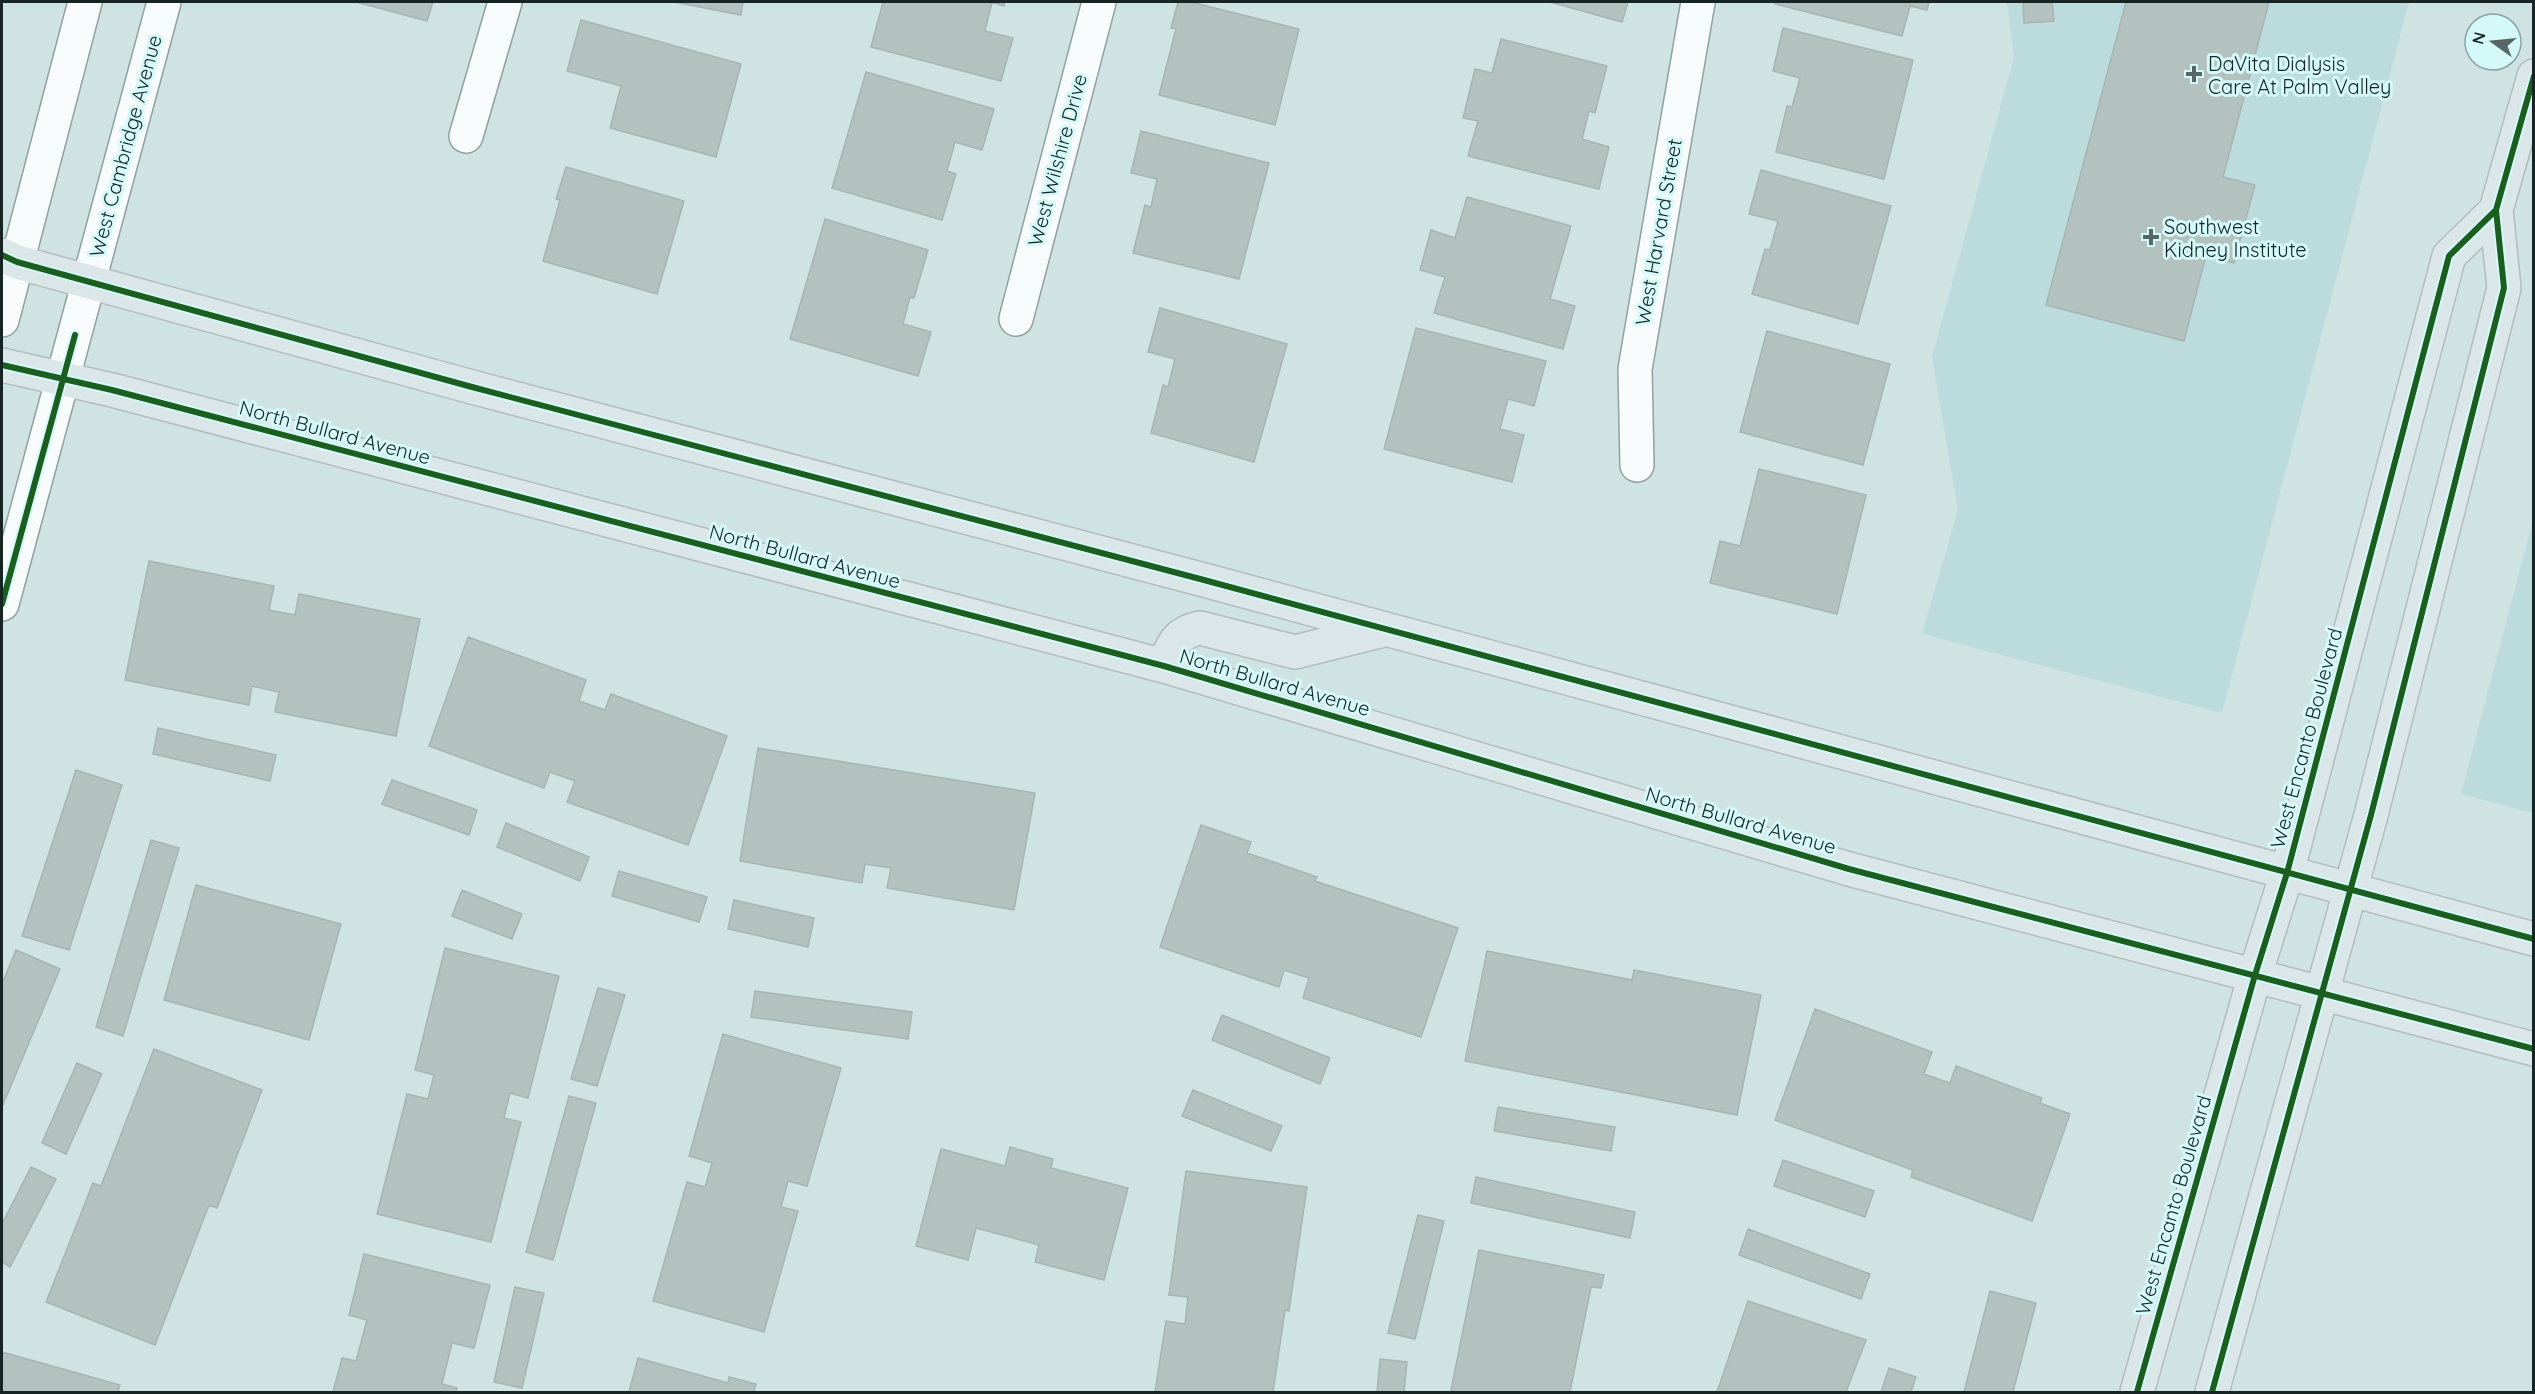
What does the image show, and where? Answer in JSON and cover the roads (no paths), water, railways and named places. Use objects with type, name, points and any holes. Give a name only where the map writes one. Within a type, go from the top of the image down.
[{"type":"main road","name":"West Encanto Boulevard","points":[[2212,1392],[2350,890],[2504,288],[2496,210],[2534,76]]},
{"type":"main road","name":"West Encanto Boulevard","points":[[2137,1392],[2255,975],[2287,873],[2450,256],[2496,210]]},
{"type":"main road","points":[[9,258],[132,295],[472,387],[1388,630],[2534,939]]},
{"type":"main road","name":"North Bullard Avenue","points":[[2,365],[63,378],[1164,666],[1849,869],[2534,1049]]},
{"type":"main road","points":[[1164,666],[1174,643],[1185,631],[1200,628],[1294,652],[1388,630]]},
{"type":"street","points":[[2,320],[9,258],[85,2]]},
{"type":"street","name":"West Cambridge Avenue","points":[[2,604],[164,2]]},
{"type":"street","points":[[466,135],[505,2]]},
{"type":"street","name":"West Wilshire Drive","points":[[1016,319],[1099,2]]},
{"type":"street","name":"West Harvard Street","points":[[1637,465],[1635,369],[1698,2]]},
{"type":"place","name":"DaVita Dialysis Care At Palm Valley","points":[[2194,74]]},
{"type":"place","name":"Southwest Kidney Institute","points":[[2151,237]]}]
